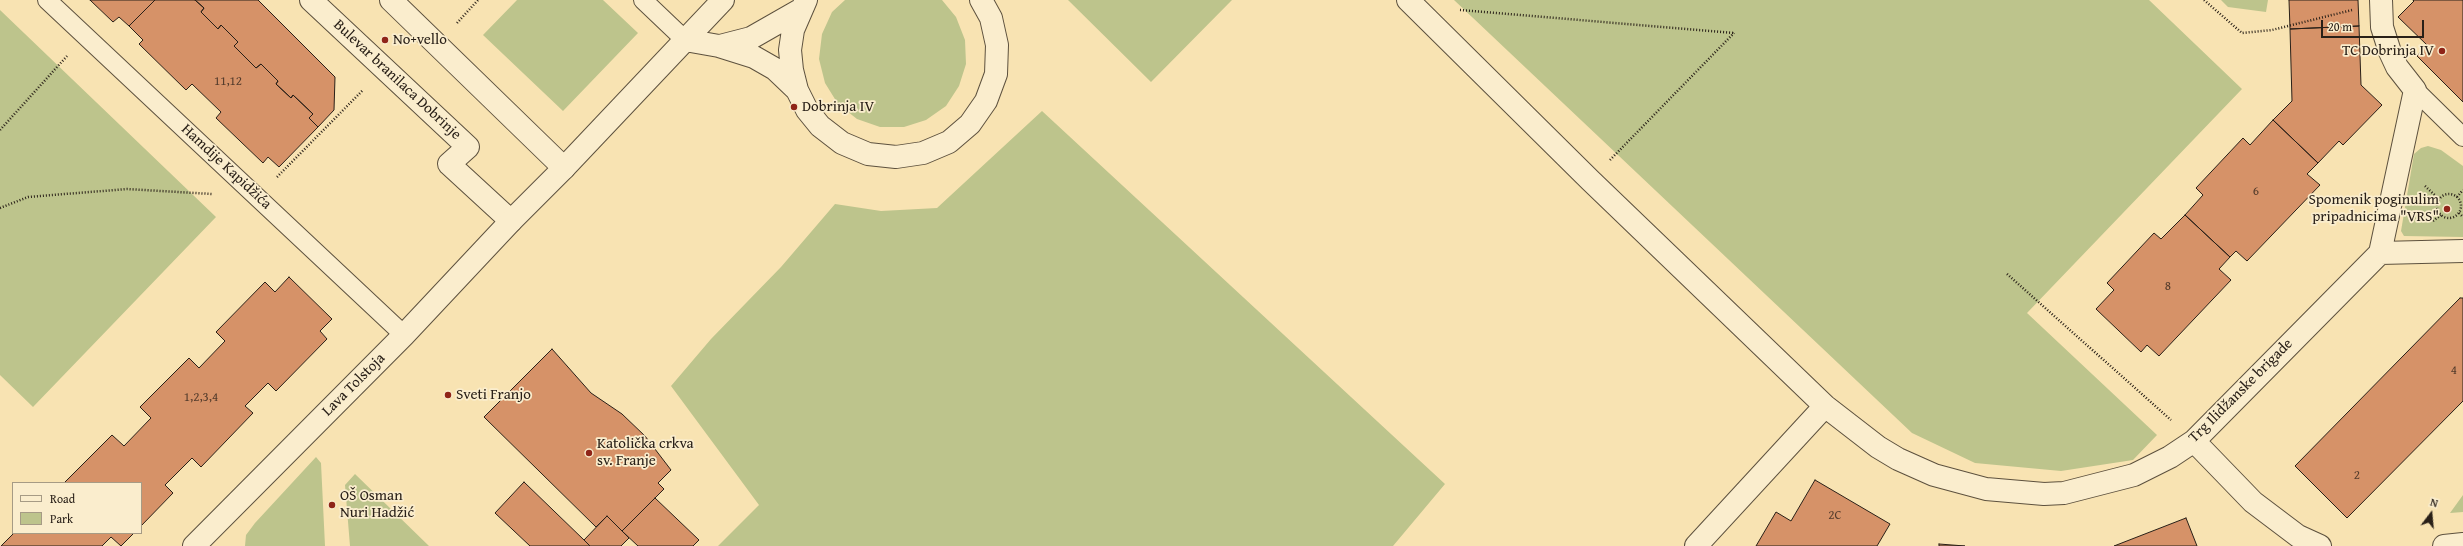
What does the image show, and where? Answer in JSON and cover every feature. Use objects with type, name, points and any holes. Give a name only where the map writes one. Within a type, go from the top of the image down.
[{"type":"street","name":"Bulevar branilaca Dobrinje","points":[[311,0],[468,147],[449,164],[511,221]]},
{"type":"street","points":[[391,0],[564,168]]},
{"type":"street","points":[[511,221],[564,168],[723,0]]},
{"type":"street","points":[[2381,0],[2382,27],[2390,52],[2397,67],[2415,90],[2380,253],[2463,251]]},
{"type":"street","points":[[803,5],[793,30],[790,50],[792,70],[797,90],[807,110],[820,126],[842,143],[868,154],[896,157],[923,153],[949,142],[965,128],[986,101],[996,74],[997,46],[986,3]]},
{"type":"street","name":"Trg Ilidžanske brigade","points":[[1411,3],[1590,180],[1825,406],[1898,459],[1934,475],[1986,489],[2051,494],[2101,485],[2134,475],[2194,441],[2380,253]]},
{"type":"street","points":[[718,46],[751,38],[803,5]]},
{"type":"street","points":[[685,40],[718,46],[754,57],[775,69],[797,90]]},
{"type":"street","name":"Lava Tolstoja","points":[[194,546],[404,335],[511,221]]},
{"type":"street","points":[[1696,546],[1825,406]]},
{"type":"street","points":[[2194,441],[2252,502],[2298,536],[2320,546]]},
{"type":"street","points":[[2444,546],[2463,544]]},
{"type":"lane","name":"Hamdije Kapidžića","points":[[48,0],[404,335]]},
{"type":"lane","points":[[643,0],[685,40]]},
{"type":"lane","points":[[2415,90],[2463,137]]},
{"type":"path","points":[[437,45],[478,0]]},
{"type":"path","points":[[2204,0],[2242,33],[2272,30],[2356,10]]},
{"type":"path","points":[[1411,3],[1734,33],[1590,180]]},
{"type":"path","points":[[0,130],[85,36]]},
{"type":"path","points":[[0,208],[28,197],[127,189],[258,196],[385,68]]},
{"type":"path","points":[[2457,197],[2463,190]]},
{"type":"path","points":[[2449,194],[2457,197],[2461,203],[2459,213],[2452,218],[2444,218],[2437,210],[2438,202],[2442,197],[2449,194]]},
{"type":"path","points":[[2459,213],[2463,217]]},
{"type":"path","points":[[2007,274],[2194,441]]},
{"type":"green space","points":[[517,0],[603,0],[638,33],[563,111],[483,35]]},
{"type":"green space","points":[[845,0],[942,0],[956,17],[965,40],[966,64],[959,86],[946,106],[926,120],[904,127],[880,127],[857,119],[838,104],[825,83],[819,59],[822,34],[832,12]]},
{"type":"green space","points":[[1068,0],[1232,0],[1151,82]]},
{"type":"green space","points":[[1454,0],[2149,0],[2242,89],[2027,313],[2157,435],[2133,460],[2061,471],[1975,463],[1912,433]]},
{"type":"green space","points":[[2221,0],[2268,0],[2266,12],[2228,7]]},
{"type":"green space","points":[[0,10],[216,217],[33,407],[0,375]]},
{"type":"green space","points":[[1042,111],[1445,484],[1393,546],[718,546],[759,505],[671,386],[711,339],[781,267],[835,204],[881,211],[937,208]]},
{"type":"green space","points":[[2428,146],[2441,150],[2463,166],[2463,237],[2404,236],[2401,231],[2414,154],[2421,148]]},
{"type":"green space","points":[[316,457],[321,463],[325,546],[245,546],[246,535],[255,523]]},
{"type":"green space","points":[[355,474],[429,546],[350,546],[345,485]]},
{"type":"green space","points":[[2463,495],[2463,512],[2450,513]]},
{"type":"building","points":[[90,0],[155,0],[129,26],[119,17],[113,22]]},
{"type":"building","points":[[155,0],[195,0],[204,8],[201,12],[218,29],[221,25],[238,42],[234,46],[256,68],[261,64],[278,81],[276,84],[291,98],[293,95],[313,114],[309,118],[318,127],[279,167],[268,157],[263,163],[216,118],[221,112],[192,84],[186,90],[139,44],[143,40],[129,26]]},
{"type":"building","points":[[195,0],[258,0],[335,77],[334,110],[318,127],[309,118],[313,114],[293,95],[291,98],[276,84],[278,81],[261,64],[256,68],[234,46],[238,42],[221,25],[218,29],[201,12],[204,8]]},
{"type":"building","points":[[2289,0],[2358,0],[2359,26],[2290,29]]},
{"type":"building","name":"TC Dobrinja IV","points":[[2413,0],[2463,0],[2463,102],[2417,56],[2427,45],[2398,17],[2414,1]]},
{"type":"building","points":[[2359,26],[2361,85],[2382,105],[2343,145],[2339,141],[2318,163],[2273,120],[2292,101],[2290,29]]},
{"type":"building","points":[[2273,120],[2318,163],[2307,174],[2320,185],[2247,261],[2236,251],[2230,257],[2185,215],[2203,195],[2196,188],[2243,138],[2250,145]]},
{"type":"building","points":[[2185,215],[2230,257],[2219,269],[2231,280],[2159,356],[2147,345],[2141,352],[2096,309],[2114,290],[2107,283],[2154,233],[2161,239]]},
{"type":"building","points":[[289,277],[332,319],[320,331],[327,339],[276,391],[268,383],[245,406],[253,413],[201,467],[192,458],[165,485],[173,493],[142,525],[142,482],[65,482],[112,435],[124,446],[151,418],[140,407],[189,358],[199,368],[225,341],[216,332],[265,282],[275,292]]},
{"type":"building","points":[[2460,298],[2463,298],[2463,401],[2347,518],[2295,466]]},
{"type":"building","name":"Katolička crkva sv. Franje","points":[[552,349],[591,393],[622,414],[645,436],[671,470],[658,483],[664,489],[622,531],[607,516],[596,527],[484,417]]},
{"type":"building","points":[[1815,480],[1890,524],[1877,546],[1756,546],[1776,512],[1791,521]]},
{"type":"building","points":[[524,482],[590,546],[530,546],[495,513]]},
{"type":"building","points":[[655,498],[699,540],[693,546],[638,546],[622,531]]},
{"type":"building","points":[[607,516],[629,538],[621,546],[590,546],[584,540]]},
{"type":"building","points":[[2186,518],[2197,546],[2114,546]]},
{"type":"building","points":[[13,534],[133,534],[121,546],[111,537],[102,546],[1,546]]},
{"type":"building","points":[[1939,544],[1965,546],[1939,546]]},
{"type":"place","name":"No+vello","points":[[385,40]]},
{"type":"place","name":"TC Dobrinja IV","points":[[2442,51]]},
{"type":"place","name":"Dobrinja IV","points":[[794,107]]},
{"type":"place","name":"Spomenik poginulim pripadnicima \"VRS\"","points":[[2447,209]]},
{"type":"place","name":"Sveti Franjo","points":[[448,395]]},
{"type":"place","name":"Katolička crkva sv. Franje","points":[[589,453]]},
{"type":"place","name":"OŠ Osman Nuri Hadžić","points":[[332,505]]}]
